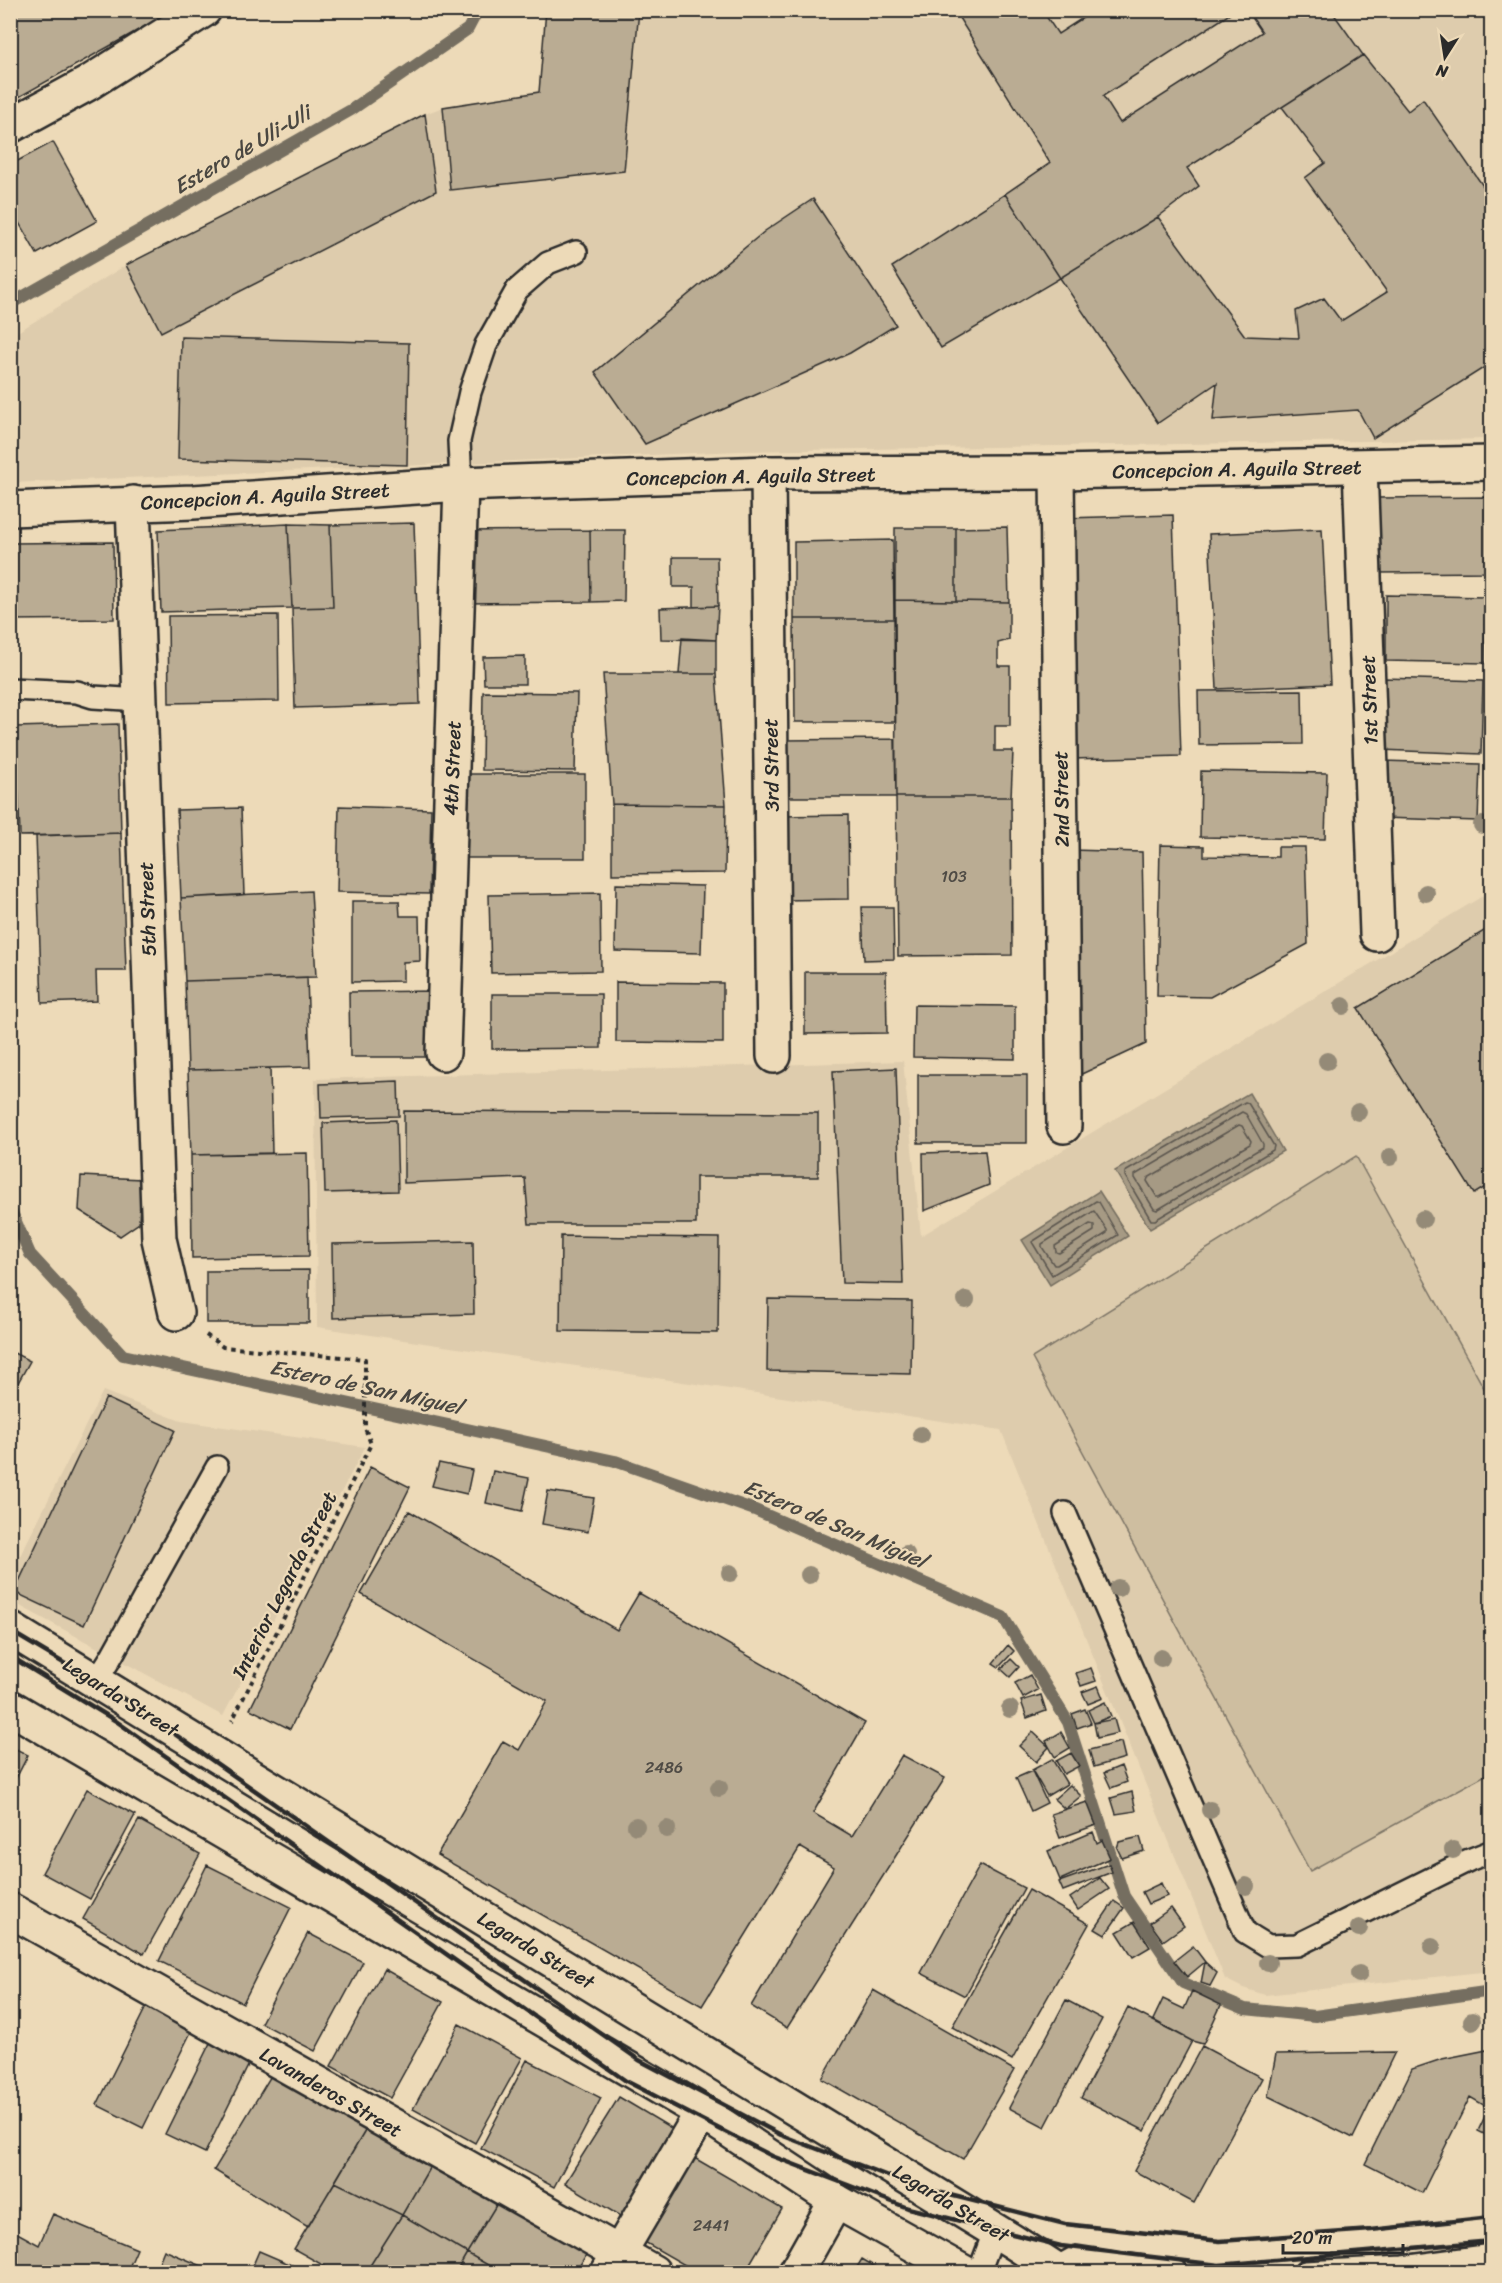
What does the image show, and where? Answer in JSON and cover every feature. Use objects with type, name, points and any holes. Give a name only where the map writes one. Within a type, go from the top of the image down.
[{"type":"street","points":[[10,126],[87,84],[204,10]]},
{"type":"street","name":"Concepcion A. Aguila Street","points":[[10,508],[193,502],[461,484],[768,473],[1057,472],[1491,463]]},
{"type":"street","name":"1st Street","points":[[1360,467],[1377,934]]},
{"type":"street","name":"2nd Street","points":[[1057,472],[1064,1125]]},
{"type":"street","name":"3rd Street","points":[[768,473],[774,1056]]},
{"type":"street","name":"4th Street","points":[[443,1053],[461,484]]},
{"type":"street","name":"5th Street","points":[[133,503],[159,1239],[176,1314]]},
{"type":"street","name":"Legarda Street","points":[[10,1629],[1061,2272]]},
{"type":"street","points":[[10,1707],[702,2112],[836,2201],[963,2272]]},
{"type":"street","name":"Lavanderos Street","points":[[10,1910],[614,2264],[653,2272]]},
{"type":"street","points":[[614,2264],[702,2112]]},
{"type":"street","points":[[796,2272],[836,2201]]},
{"type":"lane","points":[[461,484],[459,441],[470,392],[486,345],[517,290],[548,264],[576,252]]},
{"type":"lane","points":[[10,689],[140,700]]},
{"type":"lane","points":[[96,1682],[217,1467]]},
{"type":"lane","points":[[1065,1513],[1245,1932],[1268,1946],[1298,1945],[1491,1851]]},
{"type":"lane","points":[[979,2272],[995,2230]]},
{"type":"lane","points":[[1305,2272],[1403,2268],[1491,2255]]},
{"type":"lane","points":[[1061,2272],[1065,2263],[1076,2256],[1176,2272]]},
{"type":"path","name":"Interior Legarda Street","points":[[176,1314],[223,1347],[365,1359],[365,1428],[371,1444],[215,1755]]},
{"type":"shaded area","points":[[1481,10],[1491,27],[1491,439],[740,451],[11,483],[11,336],[126,265],[425,114],[443,107],[539,92],[546,11]]},
{"type":"shaded area","points":[[1491,891],[1491,1971],[1265,1995],[1225,1979],[1001,1430],[317,1327],[315,1079],[903,1061],[921,1236]]},
{"type":"shaded area","points":[[1356,1156],[1491,1401],[1491,1772],[1310,1871],[1032,1358]]},
{"type":"shaded area","points":[[103,1391],[181,1421],[365,1447],[223,1716],[11,1601],[10,1576]]},
{"type":"water","points":[[1249,1093],[1283,1151],[1150,1229],[1115,1171]]},
{"type":"water","points":[[1099,1191],[1128,1236],[1050,1285],[1022,1240]]},
{"type":"building","points":[[10,10],[174,10],[10,102]]},
{"type":"building","points":[[546,10],[639,10],[624,171],[450,190],[443,107],[539,92]]},
{"type":"building","points":[[954,10],[1042,10],[1058,34],[1095,10],[1236,10],[1103,96],[1120,123],[1262,32],[1247,10],[1331,10],[1363,55],[1187,168],[1199,186],[1158,217],[1060,278],[1005,194],[1050,163]]},
{"type":"building","points":[[1363,55],[1408,111],[1423,99],[1492,199],[1492,370],[1488,365],[1373,438],[1358,410],[1213,420],[1217,383],[1158,423],[1060,278],[1158,217],[1245,336],[1299,338],[1296,311],[1324,298],[1341,321],[1387,292],[1305,178],[1325,163],[1282,107]]},
{"type":"building","points":[[425,114],[436,191],[161,332],[126,265]]},
{"type":"building","points":[[53,142],[97,221],[37,254],[10,207],[10,165]]},
{"type":"building","points":[[1005,194],[1060,278],[941,348],[892,267]]},
{"type":"building","points":[[813,199],[896,325],[850,353],[645,444],[595,372],[765,231]]},
{"type":"building","points":[[181,337],[409,343],[407,465],[178,459]]},
{"type":"building","points":[[1492,497],[1492,572],[1378,573],[1377,498]]},
{"type":"building","points":[[1173,515],[1181,756],[1072,759],[1065,518]]},
{"type":"building","points":[[414,523],[420,704],[295,708],[292,608],[333,607],[330,525]]},
{"type":"building","points":[[288,524],[292,608],[161,612],[158,530]]},
{"type":"building","points":[[288,524],[330,525],[333,607],[292,608]]},
{"type":"building","points":[[1007,527],[1009,602],[956,601],[956,528]]},
{"type":"building","points":[[895,528],[956,528],[956,601],[895,600]]},
{"type":"building","points":[[1322,529],[1330,684],[1217,689],[1209,534]]},
{"type":"building","points":[[590,530],[591,602],[463,603],[461,531]]},
{"type":"building","points":[[590,530],[625,530],[624,601],[591,602]]},
{"type":"building","points":[[893,540],[894,619],[794,619],[794,542]]},
{"type":"building","points":[[113,542],[114,619],[10,620],[10,543]]},
{"type":"building","points":[[673,557],[717,557],[718,606],[694,607],[694,587],[673,587]]},
{"type":"building","points":[[1386,595],[1486,597],[1485,663],[1386,661]]},
{"type":"building","points":[[895,600],[1009,602],[1009,640],[998,643],[998,666],[1010,666],[1010,726],[995,726],[995,751],[1013,751],[1011,797],[896,797]]},
{"type":"building","points":[[718,606],[716,640],[661,639],[660,608]]},
{"type":"building","points":[[278,615],[279,701],[169,703],[168,616]]},
{"type":"building","points":[[794,619],[894,619],[895,722],[795,722]]},
{"type":"building","points":[[682,638],[716,640],[716,674],[679,674]]},
{"type":"building","points":[[525,656],[525,684],[484,684],[483,657]]},
{"type":"building","points":[[603,674],[716,674],[726,805],[612,804]]},
{"type":"building","points":[[1383,678],[1483,681],[1481,754],[1381,750]]},
{"type":"building","points":[[1302,690],[1303,744],[1199,745],[1198,691]]},
{"type":"building","points":[[483,692],[577,693],[575,771],[482,770]]},
{"type":"building","points":[[118,724],[121,833],[20,836],[16,727]]},
{"type":"building","points":[[895,739],[896,797],[781,797],[780,740]]},
{"type":"building","points":[[1383,761],[1480,764],[1478,821],[1382,818]]},
{"type":"building","points":[[1201,771],[1327,773],[1325,839],[1200,837]]},
{"type":"building","points":[[460,774],[585,774],[585,858],[460,858]]},
{"type":"building","points":[[896,797],[1011,797],[1012,955],[898,956]]},
{"type":"building","points":[[612,804],[726,805],[725,873],[612,874]]},
{"type":"building","points":[[339,806],[431,809],[429,894],[337,892]]},
{"type":"building","points":[[241,808],[244,895],[181,898],[177,810]]},
{"type":"building","points":[[848,815],[849,899],[782,900],[780,816]]},
{"type":"building","points":[[121,833],[126,971],[96,971],[97,1001],[42,1003],[36,836]]},
{"type":"building","points":[[1160,845],[1204,846],[1204,856],[1278,857],[1278,847],[1305,847],[1308,944],[1210,997],[1157,996]]},
{"type":"building","points":[[1071,850],[1142,852],[1146,1044],[1073,1078]]},
{"type":"building","points":[[616,884],[703,886],[701,953],[615,951]]},
{"type":"building","points":[[311,891],[316,977],[185,981],[181,898]]},
{"type":"building","points":[[600,893],[601,971],[491,973],[489,895]]},
{"type":"building","points":[[352,901],[399,901],[400,916],[419,916],[420,961],[403,962],[403,981],[352,982]]},
{"type":"building","points":[[862,907],[893,907],[894,959],[864,960]]},
{"type":"building","points":[[1492,926],[1492,1183],[1474,1194],[1358,1008]]},
{"type":"building","points":[[805,972],[886,972],[887,1033],[805,1034]]},
{"type":"building","points":[[307,977],[310,1067],[188,1070],[185,981]]},
{"type":"building","points":[[616,982],[723,983],[723,1043],[616,1042]]},
{"type":"building","points":[[436,991],[437,1057],[350,1057],[349,992]]},
{"type":"building","points":[[492,994],[601,994],[601,1048],[492,1049]]},
{"type":"building","points":[[914,1005],[1015,1006],[1015,1059],[913,1057]]},
{"type":"building","points":[[270,1068],[272,1153],[191,1155],[188,1070]]},
{"type":"building","points":[[896,1068],[903,1284],[842,1283],[833,1071]]},
{"type":"building","points":[[918,1075],[1027,1075],[1027,1143],[918,1143]]},
{"type":"building","points":[[398,1081],[399,1116],[321,1118],[320,1084]]},
{"type":"building","points":[[404,1111],[818,1113],[818,1177],[696,1177],[696,1224],[529,1224],[525,1178],[404,1183]]},
{"type":"building","points":[[396,1120],[398,1191],[325,1193],[323,1123]]},
{"type":"building","points":[[985,1151],[989,1185],[924,1211],[923,1153]]},
{"type":"building","points":[[307,1153],[309,1256],[192,1258],[191,1155]]},
{"type":"building","points":[[81,1176],[141,1179],[139,1223],[120,1236],[79,1210]]},
{"type":"building","points":[[561,1236],[719,1238],[718,1333],[560,1331]]},
{"type":"building","points":[[473,1241],[474,1314],[333,1318],[332,1244]]},
{"type":"building","points":[[309,1270],[309,1323],[206,1323],[206,1271]]},
{"type":"building","points":[[768,1299],[912,1301],[911,1374],[767,1371]]},
{"type":"building","points":[[10,1351],[30,1361],[10,1397]]},
{"type":"building","points":[[106,1398],[175,1430],[84,1625],[14,1592]]},
{"type":"building","points":[[439,1463],[472,1470],[467,1494],[432,1486]]},
{"type":"building","points":[[370,1467],[410,1487],[290,1729],[250,1709]]},
{"type":"building","points":[[493,1471],[529,1478],[522,1511],[486,1503]]},
{"type":"building","points":[[548,1491],[594,1498],[588,1532],[542,1524]]},
{"type":"building","points":[[409,1511],[617,1630],[639,1593],[865,1723],[813,1813],[852,1836],[902,1755],[945,1778],[787,2028],[751,2006],[834,1867],[800,1847],[702,2006],[437,1855],[503,1741],[519,1750],[547,1701],[361,1594]]},
{"type":"building","points":[[1008,1645],[1014,1651],[999,1667],[993,1663]]},
{"type":"building","points":[[1011,1659],[1019,1667],[1010,1677],[1001,1669]]},
{"type":"building","points":[[1091,1668],[1096,1681],[1081,1686],[1076,1673]]},
{"type":"building","points":[[1030,1675],[1038,1690],[1023,1698],[1015,1683]]},
{"type":"building","points":[[1098,1686],[1103,1698],[1088,1704],[1082,1692]]},
{"type":"building","points":[[1041,1695],[1046,1711],[1027,1718],[1021,1701]]},
{"type":"building","points":[[1105,1702],[1111,1716],[1094,1723],[1088,1710]]},
{"type":"building","points":[[1085,1709],[1091,1723],[1077,1728],[1072,1714]]},
{"type":"building","points":[[1114,1719],[1118,1733],[1097,1738],[1094,1723]]},
{"type":"building","points":[[1033,1732],[1049,1747],[1036,1762],[1019,1746]]},
{"type":"building","points":[[1061,1732],[1070,1748],[1055,1757],[1046,1741]]},
{"type":"building","points":[[1121,1742],[1125,1758],[1094,1767],[1089,1750]]},
{"type":"building","points":[[10,1746],[28,1755],[10,1790]]},
{"type":"building","points":[[1071,1753],[1079,1766],[1064,1774],[1056,1761]]},
{"type":"building","points":[[1052,1759],[1067,1784],[1047,1796],[1032,1770]]},
{"type":"building","points":[[1121,1766],[1127,1782],[1111,1788],[1104,1773]]},
{"type":"building","points":[[1032,1771],[1047,1803],[1031,1811],[1016,1778]]},
{"type":"building","points":[[1070,1785],[1081,1796],[1065,1809],[1054,1799]]},
{"type":"building","points":[[87,1789],[135,1815],[90,1899],[42,1873]]},
{"type":"building","points":[[1132,1792],[1136,1811],[1116,1814],[1111,1798]]},
{"type":"building","points":[[1087,1802],[1096,1825],[1060,1838],[1051,1814]]},
{"type":"building","points":[[139,1820],[200,1854],[144,1954],[83,1919]]},
{"type":"building","points":[[1093,1832],[1097,1843],[1102,1840],[1110,1858],[1060,1880],[1048,1851]]},
{"type":"building","points":[[1140,1837],[1144,1851],[1122,1858],[1117,1848],[1119,1842]]},
{"type":"building","points":[[1109,1864],[1112,1872],[1063,1891],[1059,1882]]},
{"type":"building","points":[[207,1865],[291,1907],[243,2003],[159,1961]]},
{"type":"building","points":[[980,1865],[1024,1888],[965,1996],[921,1973]]},
{"type":"building","points":[[1100,1878],[1109,1889],[1078,1910],[1070,1898]]},
{"type":"building","points":[[1161,1883],[1167,1896],[1148,1904],[1142,1892]]},
{"type":"building","points":[[1029,1890],[1089,1924],[1012,2060],[952,2027]]},
{"type":"building","points":[[1492,1893],[1492,1927],[1484,1895]]},
{"type":"building","points":[[1114,1901],[1124,1908],[1105,1935],[1095,1929]]},
{"type":"building","points":[[1171,1908],[1184,1926],[1163,1941],[1150,1923]]},
{"type":"building","points":[[1134,1922],[1150,1947],[1133,1957],[1117,1932]]},
{"type":"building","points":[[308,1933],[363,1962],[315,2051],[261,2023]]},
{"type":"building","points":[[1193,1946],[1205,1962],[1187,1977],[1174,1961]]},
{"type":"building","points":[[1205,1962],[1217,1973],[1210,1986],[1201,1983]]},
{"type":"building","points":[[384,1969],[443,2002],[390,2098],[331,2066]]},
{"type":"building","points":[[873,1990],[1014,2070],[963,2159],[822,2079]]},
{"type":"building","points":[[1192,1991],[1221,2005],[1203,2044],[1192,2041],[1153,2020],[1163,1999],[1184,2009]]},
{"type":"building","points":[[1066,2000],[1102,2019],[1045,2127],[1009,2108]]},
{"type":"building","points":[[147,2005],[193,2028],[143,2128],[97,2105]]},
{"type":"building","points":[[1128,2008],[1192,2041],[1145,2131],[1081,2098]]},
{"type":"building","points":[[459,2024],[522,2058],[475,2143],[413,2109]]},
{"type":"building","points":[[211,2041],[251,2060],[205,2153],[165,2134]]},
{"type":"building","points":[[1202,2046],[1262,2078],[1194,2203],[1134,2171]]},
{"type":"building","points":[[1492,2049],[1492,2138],[1478,2131],[1489,2108],[1470,2097],[1422,2193],[1365,2164],[1412,2069],[1442,2059]]},
{"type":"building","points":[[1395,2052],[1353,2138],[1268,2096],[1276,2054]]},
{"type":"building","points":[[527,2060],[601,2098],[554,2187],[481,2148]]},
{"type":"building","points":[[275,2069],[368,2126],[308,2227],[214,2170]]},
{"type":"building","points":[[619,2097],[678,2132],[625,2219],[565,2183]]},
{"type":"building","points":[[368,2126],[435,2158],[402,2215],[335,2182]]},
{"type":"building","points":[[691,2156],[782,2209],[745,2272],[697,2272],[641,2240]]},
{"type":"building","points":[[435,2158],[501,2197],[467,2253],[402,2215]]},
{"type":"building","points":[[335,2182],[402,2215],[366,2272],[335,2272],[294,2249]]},
{"type":"building","points":[[501,2197],[590,2248],[576,2272],[500,2272],[467,2253]]},
{"type":"building","points":[[53,2214],[137,2249],[127,2272],[10,2272],[12,2230],[39,2245]]},
{"type":"building","points":[[402,2215],[467,2253],[456,2272],[366,2272]]},
{"type":"building","points":[[164,2250],[216,2272],[155,2272]]},
{"type":"building","points":[[259,2251],[308,2272],[250,2272]]},
{"type":"building","points":[[467,2253],[500,2272],[456,2272]]},
{"type":"building","points":[[862,2259],[884,2272],[854,2272]]},
{"type":"waterway","name":"Estero de Uli-Uli","points":[[10,304],[351,110],[468,29],[478,10]]},
{"type":"waterway","name":"Estero de San Miguel","points":[[10,1208],[30,1254],[123,1355],[615,1461],[755,1510],[1003,1617],[1068,1722],[1124,1896],[1183,1983],[1245,2009],[1315,2016],[1492,1991]]},
{"type":"railway","points":[[10,1631],[129,1702],[639,2060],[781,2135],[914,2186],[1065,2224],[1220,2241],[1371,2230],[1492,2217]]},
{"type":"railway","points":[[10,1656],[116,1721],[626,2081],[772,2156],[908,2208],[1061,2246],[1219,2265],[1492,2241]]}]
